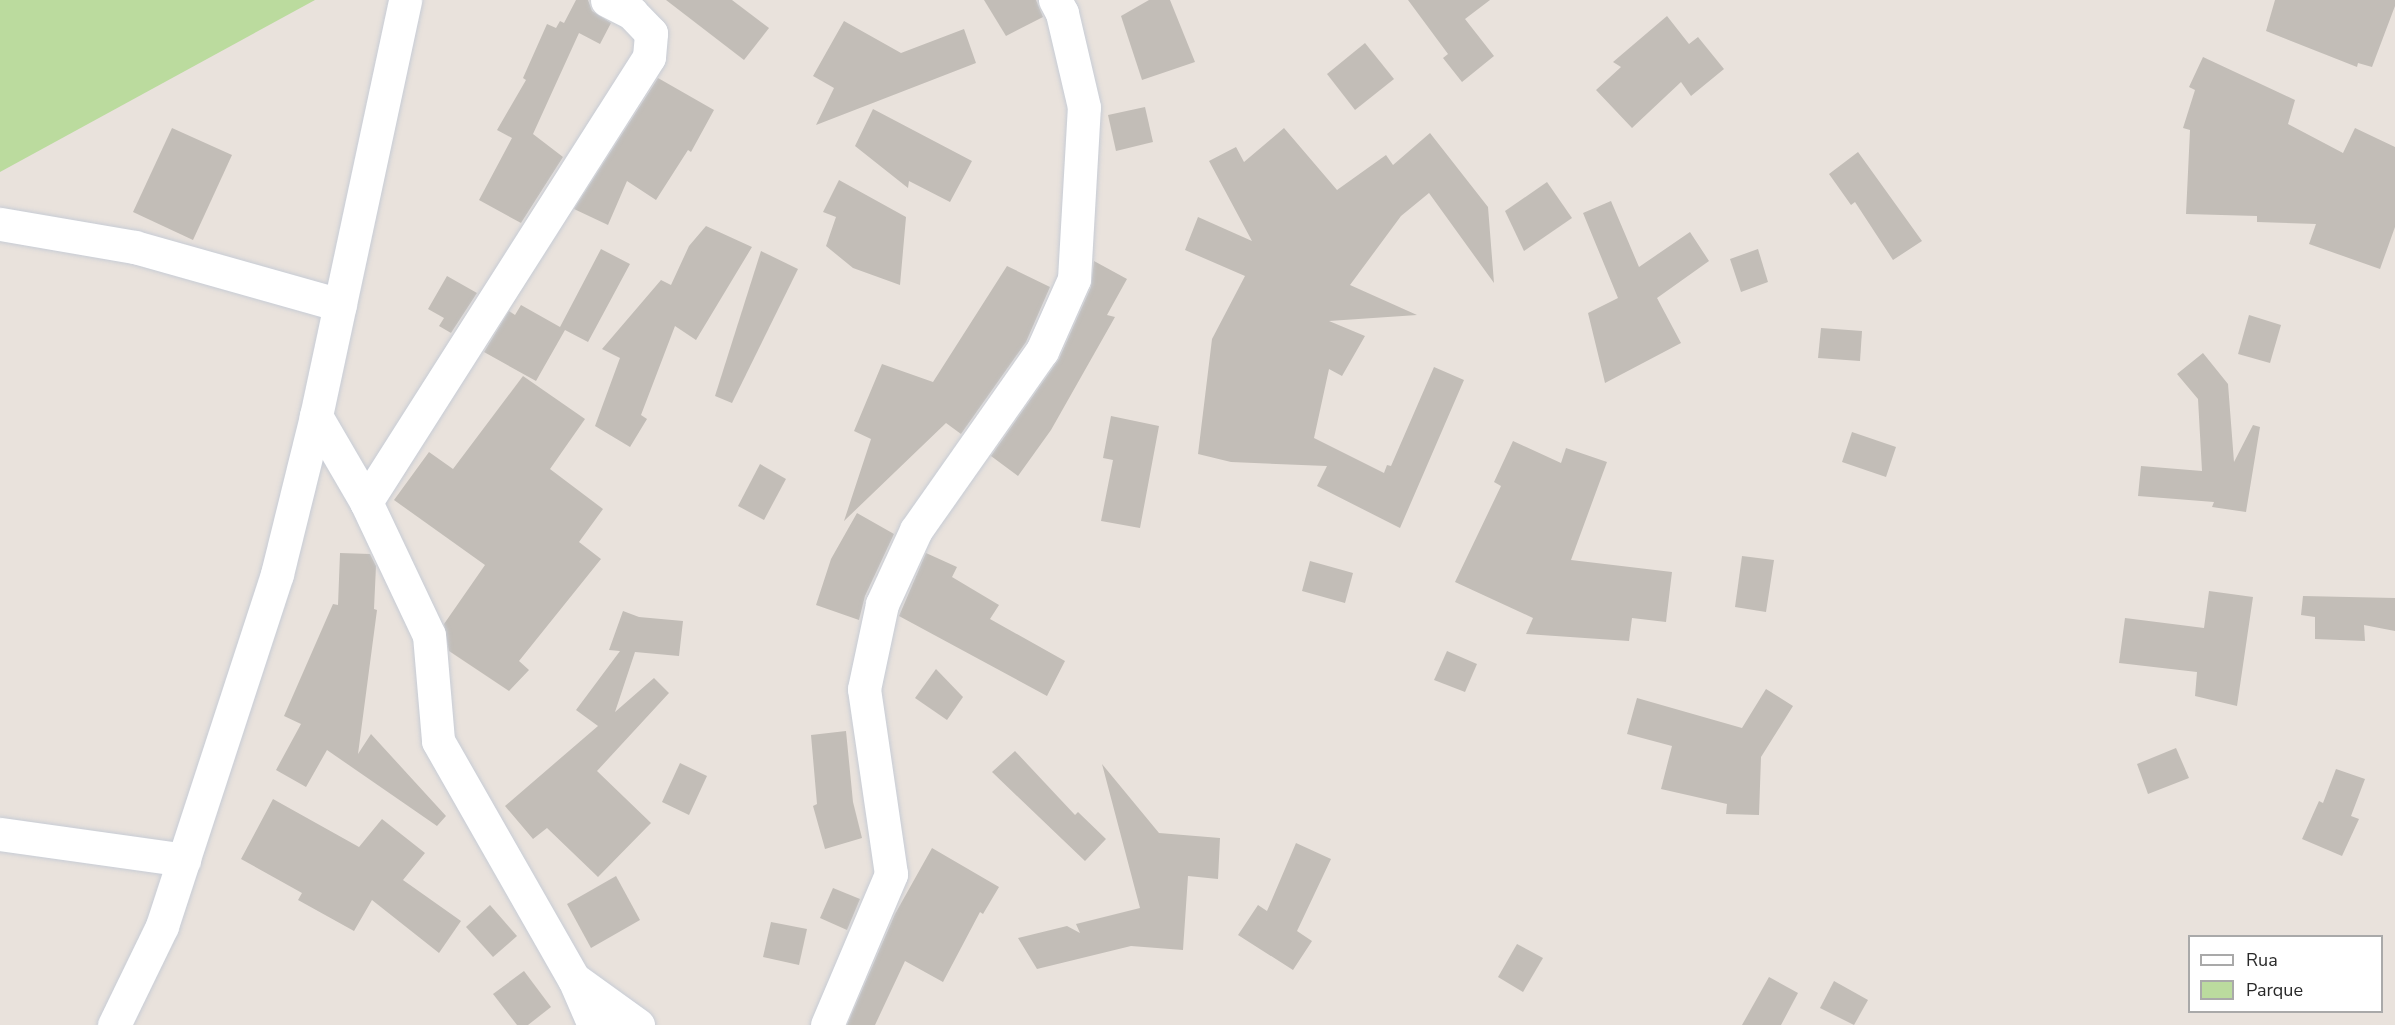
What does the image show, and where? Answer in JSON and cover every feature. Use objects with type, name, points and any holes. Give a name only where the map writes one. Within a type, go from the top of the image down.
[{"type":"street","points":[[114,1025],[162,926],[277,574],[316,416],[405,0]]},
{"type":"street","points":[[366,502],[649,57],[651,33],[632,13],[607,0]]},
{"type":"street","points":[[827,1025],[891,874],[864,690],[882,604],[916,530],[1042,351],[1074,279],[1084,107],[1062,13],[1055,0]]},
{"type":"street","points":[[0,224],[135,247],[340,305]]},
{"type":"street","points":[[316,416],[366,502],[429,635],[438,741],[574,979],[594,1025]]},
{"type":"street","points":[[0,834],[184,860]]},
{"type":"street","points":[[574,979],[638,1025]]},
{"type":"green space","points":[[0,0],[315,0],[0,172]]},
{"type":"building","points":[[576,0],[588,0],[592,11],[611,23],[600,44],[579,33],[533,134],[563,157],[521,223],[479,200],[512,138],[497,130],[526,80],[523,78],[547,24],[556,28],[560,21],[564,23]]},
{"type":"building","points":[[666,0],[732,0],[769,28],[744,60]]},
{"type":"building","points":[[984,0],[1036,0],[1043,17],[1006,36]]},
{"type":"building","points":[[1149,0],[1170,0],[1195,62],[1142,80],[1121,16]]},
{"type":"building","points":[[1408,0],[1490,0],[1465,19],[1494,56],[1462,82],[1443,58],[1448,54]]},
{"type":"building","points":[[2275,0],[2395,0],[2395,6],[2372,67],[2358,63],[2357,67],[2266,31]]},
{"type":"building","points":[[1667,16],[1689,44],[1698,37],[1724,69],[1691,96],[1681,82],[1632,128],[1596,90],[1621,67],[1613,62]]},
{"type":"building","points":[[844,21],[901,53],[964,29],[976,63],[816,125],[834,88],[813,76]]},
{"type":"building","points":[[1365,43],[1394,79],[1355,110],[1327,74]]},
{"type":"building","points":[[2203,57],[2295,100],[2288,124],[2343,153],[2355,128],[2395,147],[2395,227],[2380,269],[2309,244],[2316,224],[2257,222],[2257,216],[2186,214],[2190,130],[2183,128],[2195,90],[2189,87]]},
{"type":"building","points":[[658,78],[714,110],[691,152],[688,150],[656,200],[627,181],[608,225],[574,209]]},
{"type":"building","points":[[1145,107],[1153,142],[1116,151],[1108,115]]},
{"type":"building","points":[[873,109],[972,161],[950,202],[909,181],[908,188],[855,146]]},
{"type":"building","points":[[172,128],[232,155],[193,240],[133,212]]},
{"type":"building","points":[[1284,128],[1337,190],[1386,155],[1393,165],[1430,133],[1488,207],[1494,283],[1429,193],[1401,216],[1350,285],[1417,315],[1329,321],[1365,336],[1342,376],[1329,369],[1314,438],[1384,473],[1387,465],[1391,466],[1434,367],[1464,380],[1400,528],[1317,486],[1327,466],[1231,462],[1198,454],[1212,339],[1245,276],[1185,250],[1198,217],[1252,241],[1209,161],[1236,147],[1244,162]]},
{"type":"building","points":[[1858,152],[1922,241],[1893,260],[1855,202],[1851,205],[1829,174]]},
{"type":"building","points":[[839,180],[906,217],[900,285],[853,268],[826,246],[836,217],[823,212]]},
{"type":"building","points":[[1547,182],[1572,218],[1524,251],[1505,211]]},
{"type":"building","points":[[1611,201],[1639,267],[1690,232],[1709,261],[1657,298],[1681,343],[1605,383],[1588,313],[1618,298],[1583,213]]},
{"type":"building","points":[[706,226],[752,247],[696,340],[675,326],[641,415],[647,419],[630,447],[595,426],[620,358],[602,349],[661,280],[671,285],[689,246]]},
{"type":"building","points":[[601,249],[630,264],[588,342],[565,330],[536,381],[484,352],[509,311],[515,315],[521,305],[560,327]]},
{"type":"building","points":[[1758,249],[1768,282],[1741,292],[1730,259]]},
{"type":"building","points":[[761,251],[798,269],[732,403],[715,396]]},
{"type":"building","points":[[1094,261],[1127,279],[1107,315],[1115,317],[1051,430],[1018,476],[991,456],[1059,359],[1091,287]]},
{"type":"building","points":[[1007,266],[1050,287],[1026,342],[961,434],[946,423],[844,521],[871,439],[854,431],[882,364],[933,382]]},
{"type":"building","points":[[447,276],[477,293],[451,333],[439,326],[444,318],[428,309]]},
{"type":"building","points":[[2249,315],[2281,325],[2270,363],[2238,354]]},
{"type":"building","points":[[1821,328],[1862,331],[1860,361],[1818,358]]},
{"type":"building","points":[[2203,353],[2228,384],[2234,462],[2253,425],[2260,427],[2246,512],[2212,507],[2214,502],[2138,496],[2141,466],[2202,471],[2198,399],[2177,374]]},
{"type":"building","points":[[523,376],[585,419],[550,469],[603,509],[579,542],[601,559],[519,661],[529,670],[509,691],[449,651],[444,624],[485,565],[394,500],[429,452],[453,469]]},
{"type":"building","points":[[1111,416],[1159,426],[1140,528],[1101,521],[1113,460],[1103,458]]},
{"type":"building","points":[[1852,432],[1896,447],[1886,477],[1842,462]]},
{"type":"building","points":[[1513,441],[1561,463],[1566,448],[1607,462],[1571,560],[1672,572],[1666,622],[1632,618],[1629,641],[1526,634],[1533,618],[1455,582],[1501,486],[1494,482]]},
{"type":"building","points":[[760,464],[786,479],[764,520],[738,506]]},
{"type":"building","points":[[857,513],[894,534],[865,596],[859,620],[816,605],[831,559]]},
{"type":"building","points":[[340,553],[370,554],[376,566],[374,609],[377,610],[358,754],[371,734],[446,816],[437,826],[327,750],[306,787],[276,770],[301,724],[284,716],[333,604],[338,605]]},
{"type":"building","points":[[926,553],[957,567],[952,577],[999,605],[990,619],[1065,661],[1047,696],[899,616]]},
{"type":"building","points":[[1742,556],[1774,560],[1766,612],[1735,607]]},
{"type":"building","points":[[1310,561],[1353,573],[1345,603],[1302,591]]},
{"type":"building","points":[[2209,591],[2253,597],[2237,706],[2195,696],[2197,672],[2119,663],[2125,618],[2204,628]]},
{"type":"building","points":[[2303,596],[2395,598],[2395,631],[2364,625],[2365,641],[2315,639],[2315,617],[2301,615]]},
{"type":"building","points":[[623,611],[639,617],[683,621],[679,656],[635,652],[615,712],[654,678],[669,693],[597,771],[651,823],[598,877],[547,828],[533,839],[505,806],[598,726],[576,710],[620,651],[609,650]]},
{"type":"building","points":[[1447,651],[1477,664],[1465,692],[1434,680]]},
{"type":"building","points":[[936,669],[963,697],[947,720],[915,698]]},
{"type":"building","points":[[1766,689],[1793,706],[1761,757],[1759,815],[1726,814],[1727,804],[1661,789],[1672,746],[1627,734],[1637,698],[1742,728]]},
{"type":"building","points":[[846,731],[853,802],[862,838],[825,849],[813,806],[817,804],[811,735]]},
{"type":"building","points":[[2176,748],[2189,778],[2148,794],[2137,764]]},
{"type":"building","points":[[1015,751],[1075,815],[1078,812],[1106,839],[1085,861],[992,772]]},
{"type":"building","points":[[680,763],[707,776],[689,815],[662,802]]},
{"type":"building","points":[[1102,764],[1159,833],[1220,838],[1218,879],[1188,876],[1183,950],[1131,946],[1037,969],[1018,938],[1067,926],[1080,933],[1076,924],[1140,908]]},
{"type":"building","points":[[2336,769],[2365,779],[2351,816],[2359,819],[2342,856],[2302,839],[2319,801],[2323,803]]},
{"type":"building","points":[[273,799],[359,847],[382,819],[425,853],[403,880],[461,921],[439,953],[372,900],[354,931],[298,900],[302,893],[241,859]]},
{"type":"building","points":[[1296,843],[1331,859],[1297,931],[1312,941],[1293,970],[1238,935],[1258,905],[1267,911]]},
{"type":"building","points":[[932,848],[999,887],[983,914],[980,912],[943,982],[905,961],[875,1025],[847,1025],[895,914]]},
{"type":"building","points":[[616,876],[640,920],[591,948],[567,904]]},
{"type":"building","points":[[833,888],[860,899],[847,930],[820,918]]},
{"type":"building","points":[[490,905],[517,936],[493,957],[466,927]]},
{"type":"building","points":[[771,922],[807,929],[799,965],[763,957]]},
{"type":"building","points":[[1517,944],[1543,958],[1523,992],[1498,977]]},
{"type":"building","points":[[524,971],[551,1007],[528,1025],[517,1025],[493,994]]},
{"type":"building","points":[[1769,977],[1798,993],[1781,1025],[1742,1025]]},
{"type":"building","points":[[1834,981],[1868,1000],[1854,1025],[1820,1008]]}]
